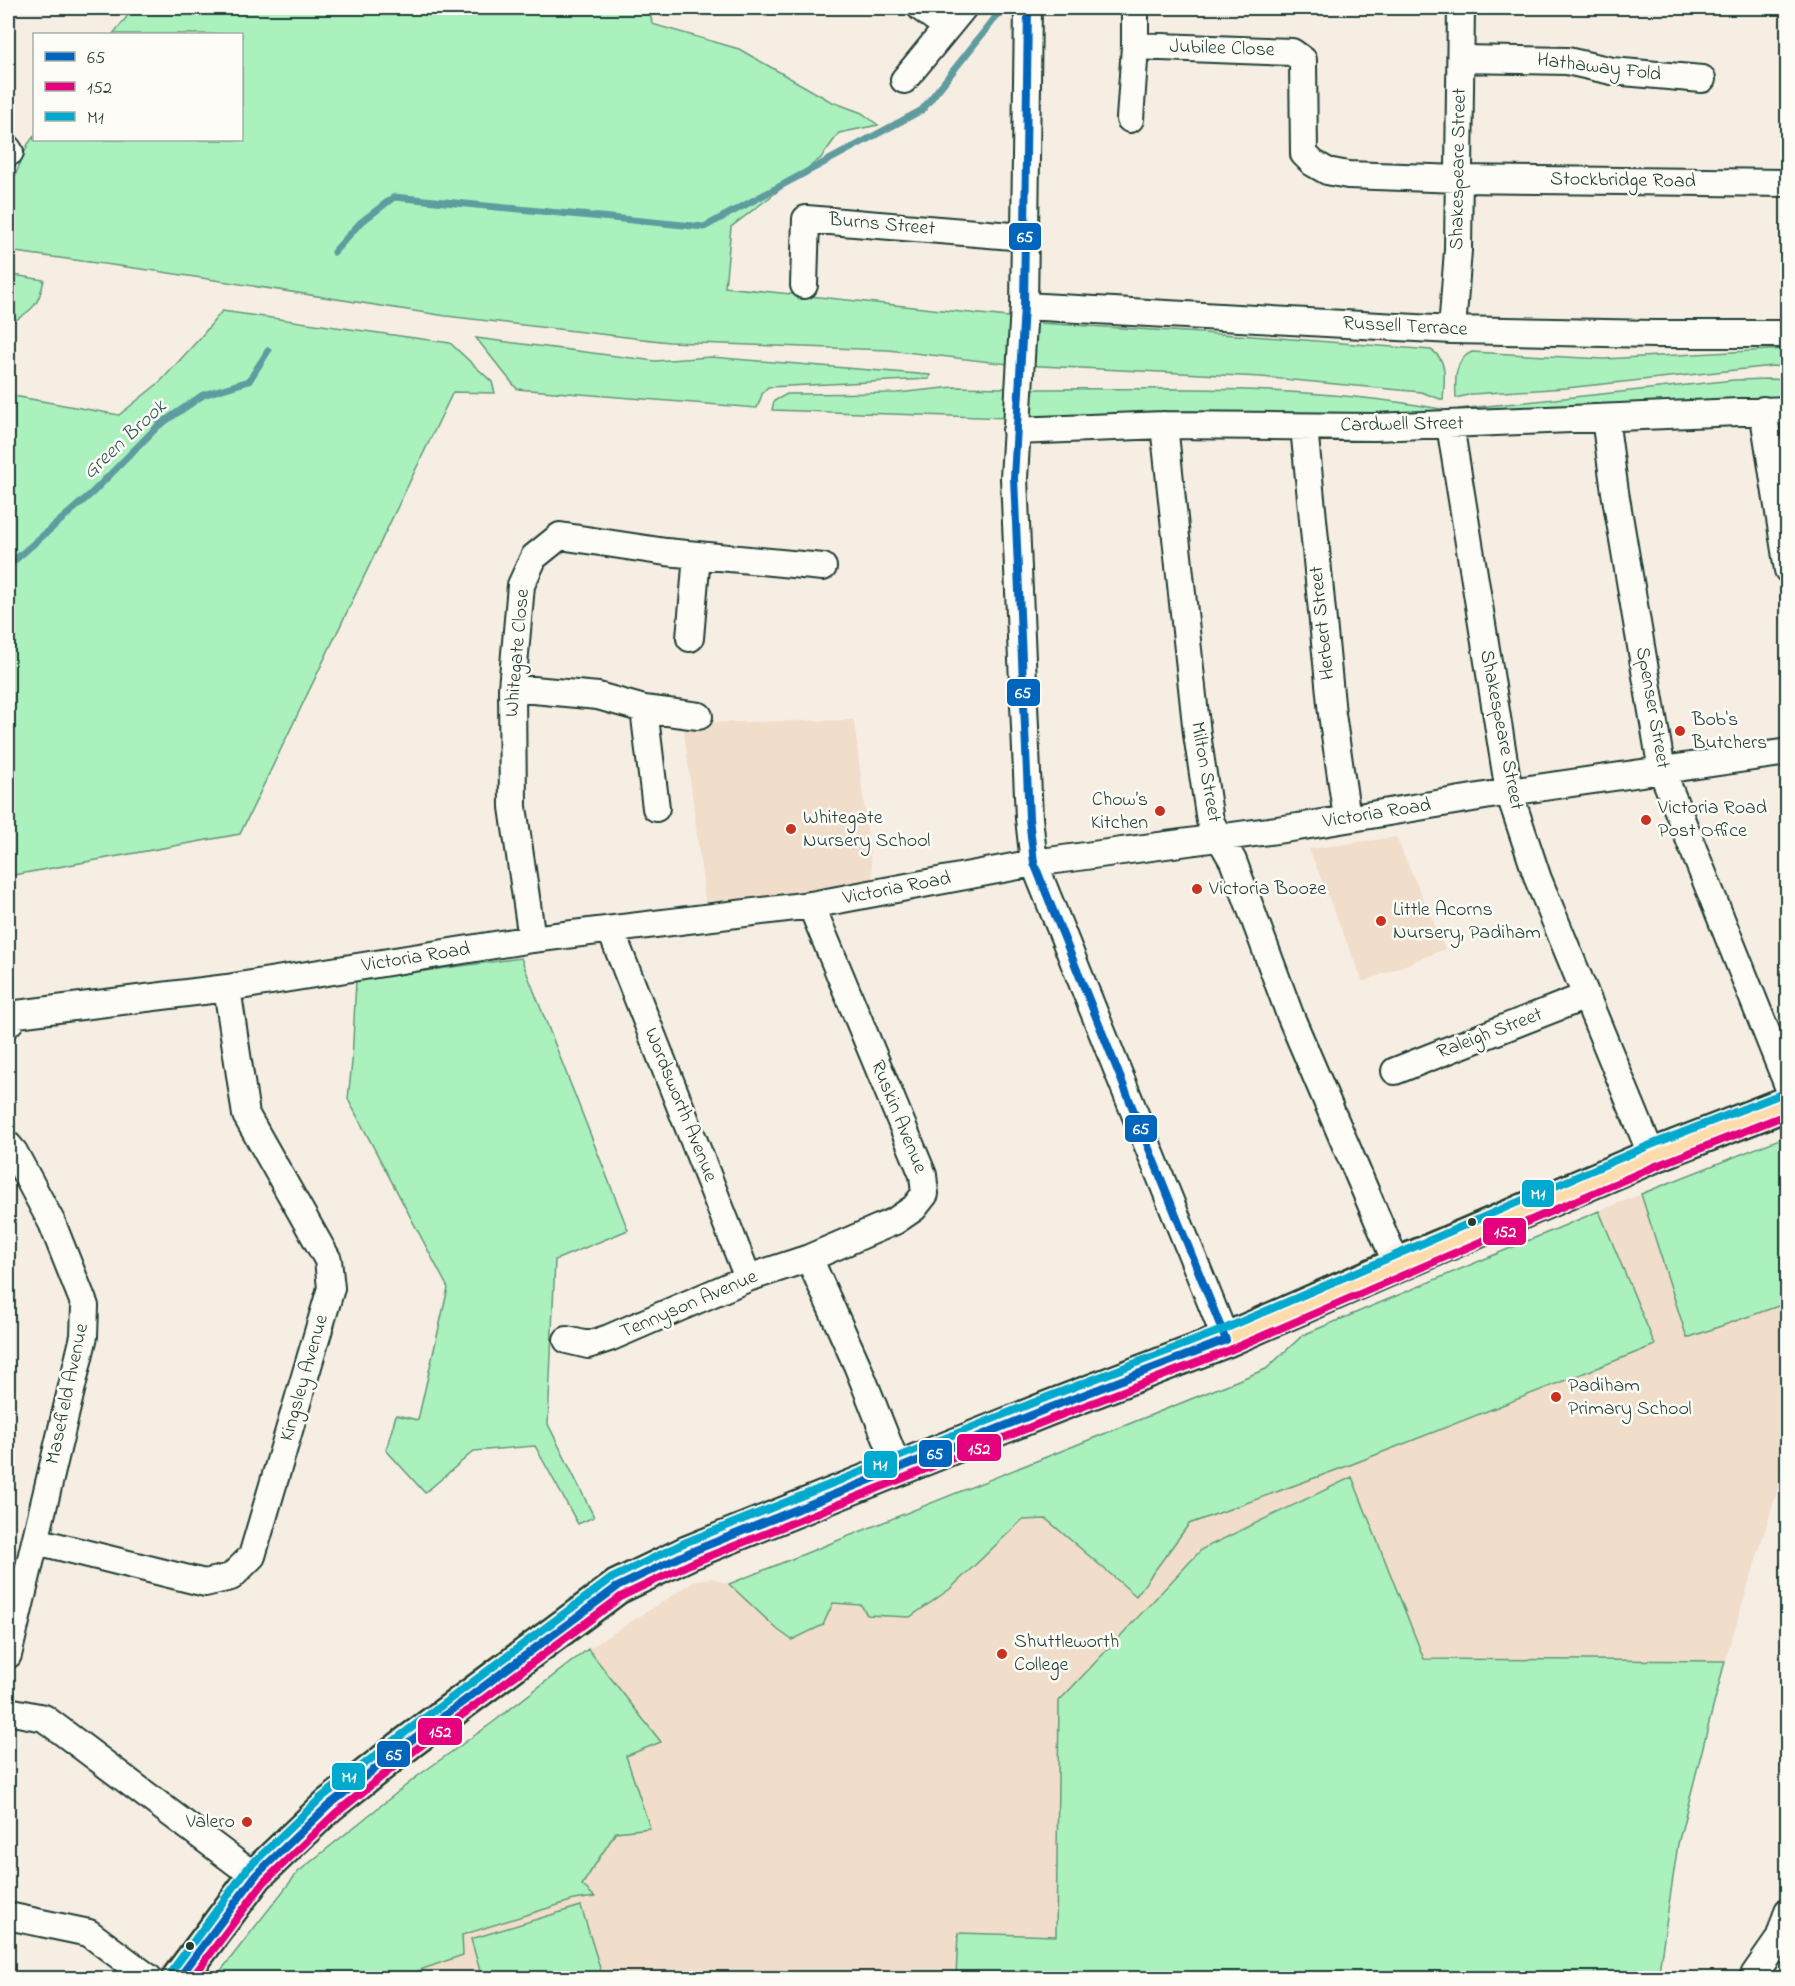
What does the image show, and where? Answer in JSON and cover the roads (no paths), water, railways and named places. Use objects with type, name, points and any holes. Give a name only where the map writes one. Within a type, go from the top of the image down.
[{"type":"main road","points":[[179,1978],[256,1875],[329,1805],[409,1742],[617,1587],[688,1553],[1049,1408],[1226,1340],[1652,1156],[1788,1103]]},
{"type":"street","points":[[904,80],[955,17],[921,8]]},
{"type":"street","points":[[1028,8],[1024,306],[1014,478],[1029,818],[1034,862],[1226,1340]]},
{"type":"street","points":[[1130,119],[1135,8]]},
{"type":"street","name":"Shakespeare Street","points":[[1452,330],[1460,179],[1461,8]]},
{"type":"street","name":"Jubilee Close","points":[[1135,46],[1292,52],[1303,60],[1305,154],[1313,163],[1327,171],[1348,175],[1460,179]]},
{"type":"street","name":"Hathaway Fold","points":[[1461,58],[1567,61],[1612,71],[1702,79]]},
{"type":"street","name":"Stockbridge Road","points":[[1460,179],[1788,183]]},
{"type":"street","name":"Burns Street","points":[[804,285],[806,219],[1025,237]]},
{"type":"street","name":"Russell Terrace","points":[[1024,306],[1452,330],[1788,334]]},
{"type":"street","points":[[1775,410],[1788,570]]},
{"type":"street","name":"Cardwell Street","points":[[1016,431],[1164,425],[1304,427],[1450,425],[1775,410]]},
{"type":"street","name":"Spenser Street","points":[[1605,418],[1615,492],[1662,771],[1788,1086]]},
{"type":"street","name":"Milton Street","points":[[1164,425],[1197,734],[1210,821],[1233,861],[1290,1015],[1397,1265]]},
{"type":"street","name":"Shakespeare Street","points":[[1450,425],[1509,792],[1538,879],[1652,1156]]},
{"type":"street","name":"Herbert Street","points":[[1304,427],[1332,714],[1347,818]]},
{"type":"street","name":"Whitegate Close","points":[[532,939],[513,807],[512,688],[521,585],[534,558],[560,536],[666,552],[823,567]]},
{"type":"street","points":[[690,638],[697,555]]},
{"type":"street","points":[[512,688],[598,696],[644,709],[699,716]]},
{"type":"street","points":[[644,709],[656,808]]},
{"type":"street","name":"Victoria Road","points":[[8,1024],[18,1014],[227,988],[532,939],[812,905],[1034,862],[1219,838],[1509,792],[1788,752]]},
{"type":"street","name":"Ruskin Avenue","points":[[809,1258],[895,1221],[914,1208],[925,1194],[923,1175],[812,905]]},
{"type":"street","name":"Wordsworth Avenue","points":[[611,931],[748,1278]]},
{"type":"street","name":"Kingsley Avenue","points":[[36,1541],[205,1583],[231,1577],[252,1556],[331,1288],[328,1260],[246,1115],[227,988]]},
{"type":"street","name":"Raleigh Street","points":[[1395,1071],[1586,996]]},
{"type":"street","name":"Masefield Avenue","points":[[8,1145],[52,1223],[85,1306],[84,1336],[8,1655]]},
{"type":"street","points":[[809,1258],[898,1468]]},
{"type":"street","name":"Tennyson Avenue","points":[[567,1340],[588,1345],[609,1338],[748,1278],[809,1258]]},
{"type":"street","points":[[8,1711],[44,1718],[238,1864],[256,1875]]},
{"type":"street","points":[[1754,1975],[1783,1940],[1788,1911]]},
{"type":"street","points":[[8,1916],[89,1933],[149,1978]]},
{"type":"waterway","points":[[334,252],[360,223],[394,197],[704,227],[922,110],[1003,8]]},
{"type":"waterway","name":"Green Brook","points":[[8,566],[92,493],[158,426],[203,395],[249,381],[268,351]]},
{"type":"place","name":"Bob's Butchers","points":[[1680,731]]},
{"type":"place","name":"Chow’s Kitchen","points":[[1160,811]]},
{"type":"place","name":"Victoria Road Post Office","points":[[1646,820]]},
{"type":"place","name":"Whitegate Nursery School","points":[[791,829]]},
{"type":"place","name":"Victoria Booze","points":[[1197,889]]},
{"type":"place","name":"Little Acorns Nursery, Padiham","points":[[1381,921]]},
{"type":"place","name":"Padiham Primary School","points":[[1556,1397]]},
{"type":"place","name":"Shuttleworth College","points":[[1002,1654]]},
{"type":"place","name":"Valero","points":[[247,1822]]}]
